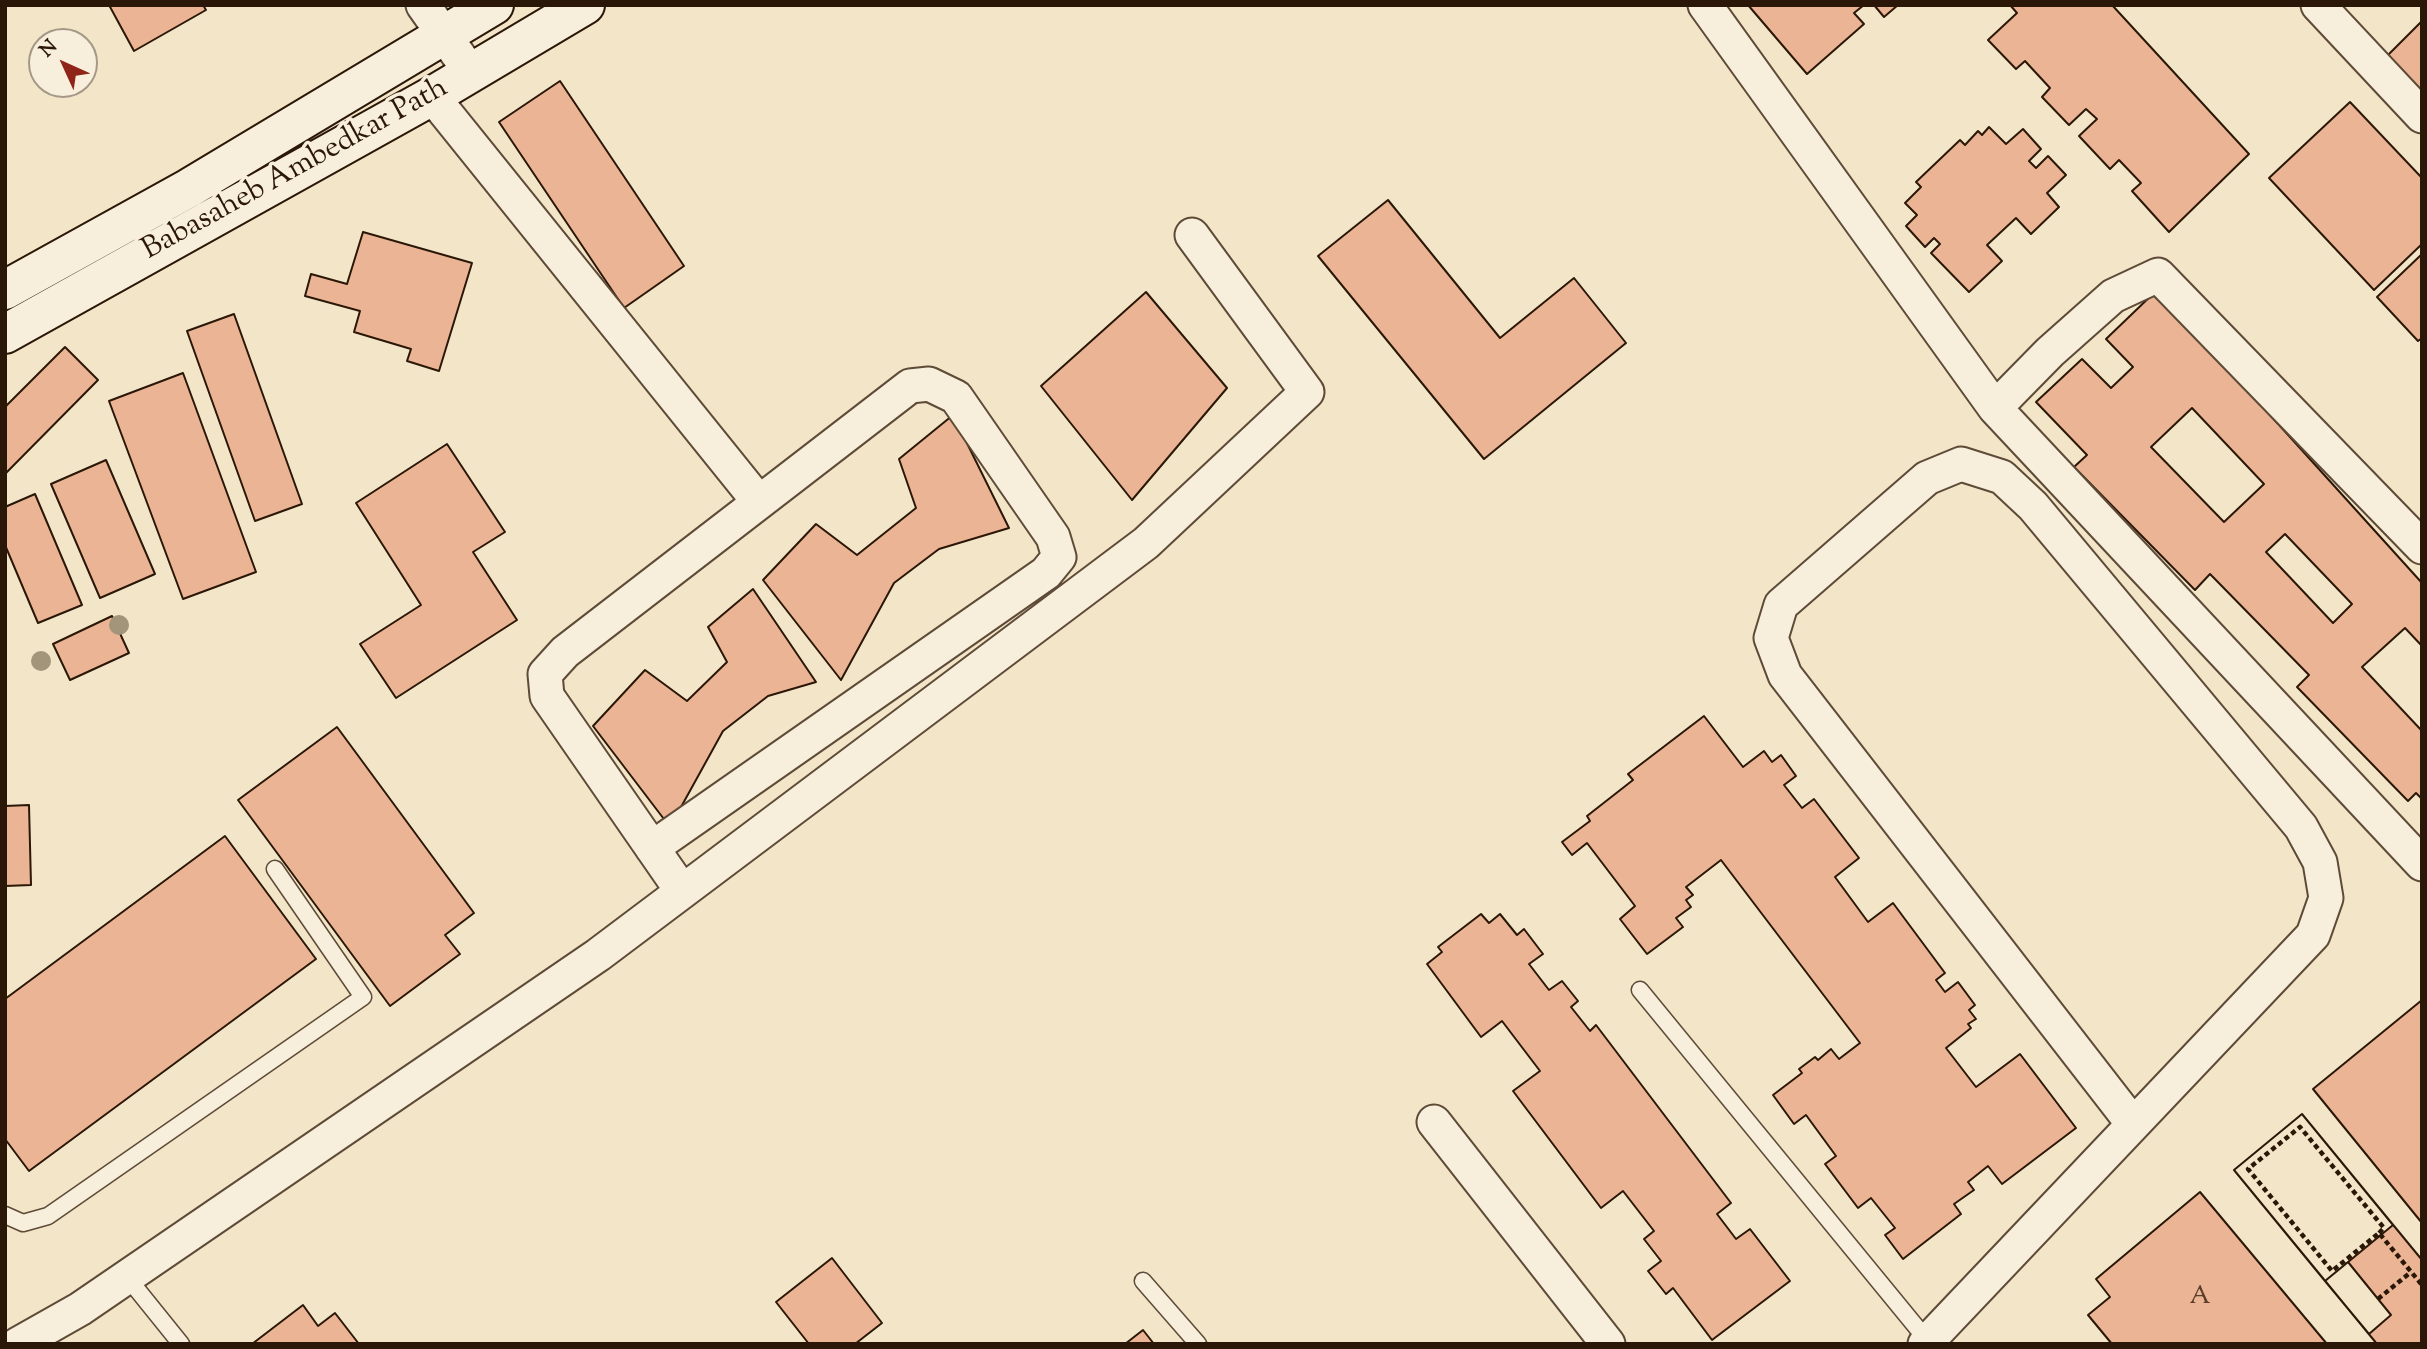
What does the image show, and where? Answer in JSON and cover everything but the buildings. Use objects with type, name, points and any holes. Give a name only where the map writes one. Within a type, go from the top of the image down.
[{"type":"street","name":"Babasaheb Ambedkar Path","points":[[5,290],[189,188],[433,20],[494,5]]},
{"type":"street","name":"Babasaheb Ambedkar Path","points":[[5,334],[432,96],[585,5]]},
{"type":"street","points":[[1705,5],[1995,408],[2422,864]]},
{"type":"street","points":[[2318,5],[2422,116]]},
{"type":"street","points":[[433,20],[471,73]]},
{"type":"street","points":[[432,96],[759,502]]},
{"type":"street","points":[[18,1344],[80,1310],[598,955],[1146,543],[1307,392],[1192,235]]},
{"type":"street","points":[[1995,408],[2050,352],[2113,296],[2158,275],[2422,547]]},
{"type":"street","points":[[652,848],[1046,573],[1059,557],[1053,537],[956,397],[929,384],[910,386],[565,652],[545,674],[547,696],[652,848],[682,891]]},
{"type":"street","points":[[1926,1342],[2313,935],[2326,898],[2320,862],[2301,827],[2032,506],[2002,477],[1961,464],[1927,478],[1781,606],[1771,638],[1785,675],[2133,1124]]},
{"type":"street","points":[[1434,1122],[1608,1344]]},
{"type":"lane","points":[[5,1215],[23,1223],[48,1216],[363,997],[275,869]]},
{"type":"lane","points":[[1640,990],[1926,1342]]},
{"type":"lane","points":[[127,1277],[181,1344]]},
{"type":"lane","points":[[1143,1281],[1198,1344]]},
{"type":"path","points":[[2300,1127],[2384,1228],[2379,1233],[2332,1271],[2248,1169],[2300,1127]]},
{"type":"path","points":[[2379,1233],[2422,1285]]},
{"type":"path","points":[[2378,1299],[2411,1272]]}]
